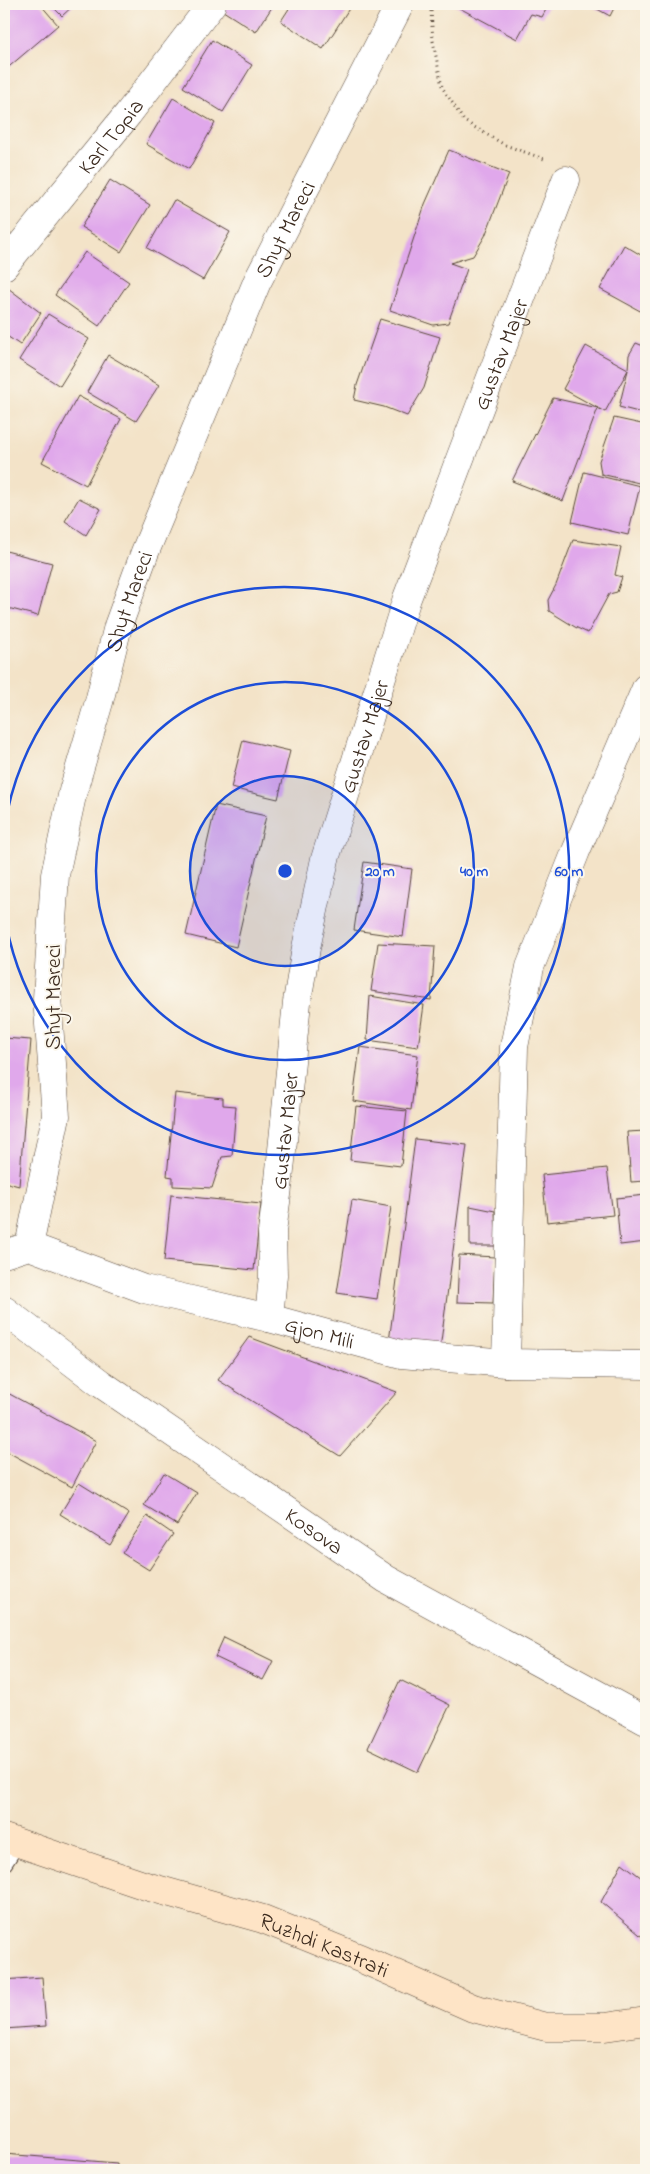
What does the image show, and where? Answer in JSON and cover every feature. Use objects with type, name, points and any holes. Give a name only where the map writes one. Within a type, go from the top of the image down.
[{"type":"main road","name":"Ruzhdi Kastrati","points":[[8,1848],[264,1919],[362,1959],[473,2008],[546,2026],[606,2027],[646,2021]]},
{"type":"street","name":"Karl Topia","points":[[4,266],[128,114],[212,4]]},
{"type":"street","name":"Shyt Mareci","points":[[16,1250],[56,1116],[47,998],[55,875],[73,792],[99,702],[118,626],[145,552],[257,282],[400,4]]},
{"type":"street","name":"Gustav Majer","points":[[270,1318],[273,1275],[272,1232],[297,1002],[324,859],[407,598],[566,180]]},
{"type":"street","points":[[506,1363],[514,1047],[528,976],[576,851],[646,688]]},
{"type":"street","name":"Gjon Mili","points":[[16,1250],[144,1288],[270,1318],[401,1354],[506,1363],[646,1365]]},
{"type":"street","name":"Kosova","points":[[4,1310],[100,1384],[386,1579],[646,1721]]},
{"type":"path","points":[[430,4],[433,41],[442,87],[464,121],[505,146],[546,158],[566,180]]},
{"type":"building","points":[[4,4],[40,4],[58,25],[4,71]]},
{"type":"building","points":[[50,4],[75,4],[62,16]]},
{"type":"building","points":[[223,4],[274,4],[256,32],[220,9]]},
{"type":"building","points":[[292,4],[352,4],[323,49],[281,21]]},
{"type":"building","points":[[452,4],[549,4],[542,17],[531,14],[517,39]]},
{"type":"building","points":[[588,4],[616,4],[610,16]]},
{"type":"building","points":[[212,40],[252,65],[223,112],[183,87]]},
{"type":"building","points":[[173,98],[215,123],[189,169],[146,144]]},
{"type":"building","points":[[449,150],[509,174],[485,236],[473,256],[450,263],[467,269],[448,323],[433,325],[390,310],[425,204]]},
{"type":"building","points":[[110,180],[150,205],[121,252],[81,227]]},
{"type":"building","points":[[174,200],[230,232],[203,280],[147,248]]},
{"type":"building","points":[[624,245],[646,258],[646,305],[642,312],[600,289]]},
{"type":"building","points":[[85,252],[129,282],[99,326],[55,295]]},
{"type":"building","points":[[4,285],[41,313],[20,345],[4,334]]},
{"type":"building","points":[[48,314],[89,339],[60,386],[19,360]]},
{"type":"building","points":[[380,319],[440,337],[424,388],[407,416],[384,407],[354,400],[357,385]]},
{"type":"building","points":[[636,343],[646,347],[646,414],[619,407],[628,370],[605,412],[563,389],[586,346],[628,369],[629,355]]},
{"type":"building","points":[[108,355],[159,385],[136,421],[87,392]]},
{"type":"building","points":[[78,396],[121,419],[86,485],[42,462]]},
{"type":"building","points":[[553,398],[598,408],[563,501],[512,481]]},
{"type":"building","points":[[614,418],[646,425],[646,461],[642,472],[643,484],[601,474],[599,461]]},
{"type":"building","points":[[584,472],[640,486],[628,535],[572,522]]},
{"type":"building","points":[[79,498],[101,509],[86,535],[65,521]]},
{"type":"building","points":[[573,540],[621,547],[615,575],[622,577],[617,592],[609,594],[588,633],[549,611],[548,600],[556,585]]},
{"type":"building","points":[[6,551],[52,563],[38,616],[4,607],[4,560]]},
{"type":"building","points":[[243,740],[290,751],[278,799],[231,788]]},
{"type":"building","points":[[216,805],[266,816],[236,947],[186,935]]},
{"type":"building","points":[[364,862],[412,869],[403,937],[354,930]]},
{"type":"building","points":[[378,943],[435,946],[431,1000],[371,991]]},
{"type":"building","points":[[370,996],[424,1005],[418,1047],[367,1040]]},
{"type":"building","points":[[4,1038],[31,1040],[19,1186],[4,1182]]},
{"type":"building","points":[[360,1047],[418,1055],[411,1110],[353,1101]]},
{"type":"building","points":[[175,1093],[223,1098],[223,1105],[236,1106],[232,1156],[222,1157],[212,1188],[173,1186],[173,1177],[167,1176]]},
{"type":"building","points":[[356,1106],[407,1111],[401,1166],[350,1160]]},
{"type":"building","points":[[646,1131],[646,1181],[631,1182],[627,1132]]},
{"type":"building","points":[[415,1139],[467,1145],[440,1349],[389,1342]]},
{"type":"building","points":[[607,1168],[613,1215],[547,1222],[542,1175]]},
{"type":"building","points":[[171,1195],[261,1204],[254,1270],[164,1261]]},
{"type":"building","points":[[646,1195],[646,1242],[620,1245],[616,1198]]},
{"type":"building","points":[[352,1200],[391,1207],[377,1299],[337,1293]]},
{"type":"building","points":[[470,1206],[495,1211],[496,1246],[470,1246]]},
{"type":"building","points":[[459,1255],[495,1257],[493,1303],[457,1302]]},
{"type":"building","points":[[249,1337],[397,1392],[340,1456],[218,1380]]},
{"type":"building","points":[[4,1391],[96,1441],[72,1487],[4,1450]]},
{"type":"building","points":[[164,1473],[197,1493],[177,1525],[144,1505]]},
{"type":"building","points":[[79,1483],[129,1514],[110,1545],[60,1514]]},
{"type":"building","points":[[147,1516],[173,1534],[149,1570],[122,1553]]},
{"type":"building","points":[[224,1637],[273,1661],[263,1680],[215,1657]]},
{"type":"building","points":[[400,1680],[450,1705],[418,1772],[368,1748]]},
{"type":"building","points":[[622,1863],[646,1881],[646,1940],[601,1902]]},
{"type":"building","points":[[42,1977],[46,2026],[4,2029],[4,1980]]},
{"type":"building","points":[[4,2154],[117,2163],[117,2170],[4,2170]]}]
